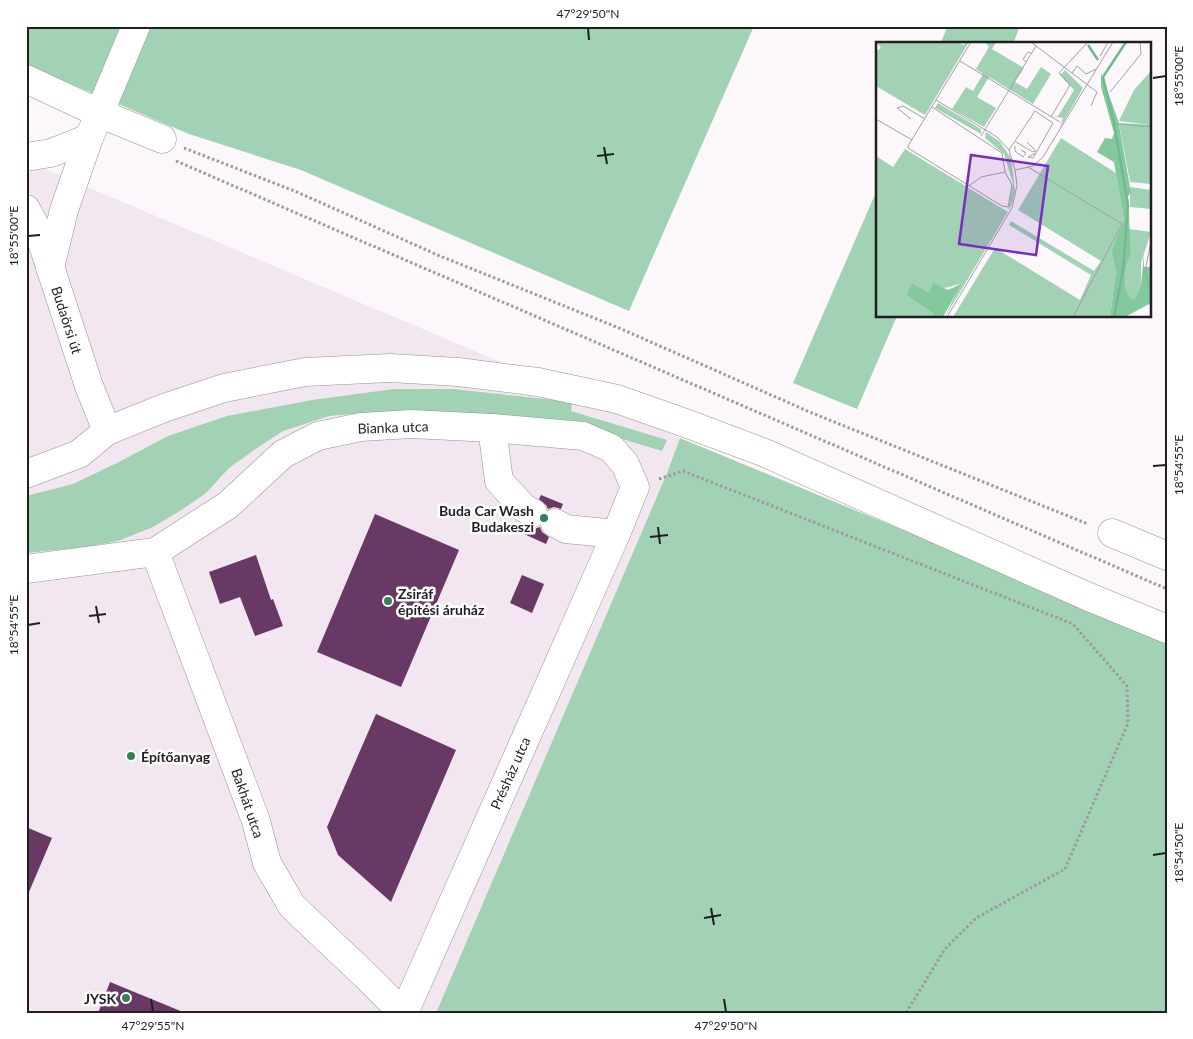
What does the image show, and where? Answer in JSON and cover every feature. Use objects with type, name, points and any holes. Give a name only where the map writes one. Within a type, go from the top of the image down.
[{"type":"street","points":[[50,268],[64,210],[89,138],[136,26]]},
{"type":"street","points":[[26,79],[100,113],[164,148]]},
{"type":"street","points":[[26,157],[51,153],[89,138]]},
{"type":"street","name":"Budaörsi út","points":[[26,209],[39,233],[89,386],[108,431]]},
{"type":"street","points":[[26,474],[79,454],[108,431],[164,408],[224,388],[305,372],[390,368],[458,372],[538,382],[617,399],[765,454],[1089,597],[1167,629]]},
{"type":"street","name":"Bianka utca","points":[[26,569],[155,552],[228,505],[283,454],[318,436],[361,427],[403,424],[492,428],[583,436],[611,448],[625,464],[635,487]]},
{"type":"street","points":[[492,428],[499,481],[524,508],[566,529],[616,534],[635,487]]},
{"type":"street","points":[[1112,533],[1167,556]]},
{"type":"street","name":"Présház utca","points":[[404,1013],[616,534]]},
{"type":"street","name":"Bakhát utca","points":[[155,552],[256,821],[267,862],[292,906],[404,1013]]},
{"type":"path","points":[[164,148],[296,192],[440,256],[619,328],[812,413],[1112,533]]},
{"type":"path","points":[[164,148],[1167,589]]},
{"type":"path","points":[[635,487],[683,471],[1073,624],[1127,686],[1128,723],[1065,869],[976,918],[945,949],[906,1013]]},
{"type":"shaded area","points":[[26,161],[680,438],[667,473],[436,1013],[26,1013]]},
{"type":"green space","points":[[26,26],[754,26],[629,311],[301,170],[189,134],[26,65]]},
{"type":"green space","points":[[948,26],[1020,26],[1014,42],[941,42]]},
{"type":"green space","points":[[876,192],[876,318],[896,318],[857,409],[793,383]]},
{"type":"green space","points":[[394,389],[453,389],[572,402],[571,411],[667,440],[662,451],[566,422],[439,412],[377,412],[329,416],[283,431],[229,468],[206,493],[153,527],[118,541],[85,547],[26,553],[26,496],[73,484],[168,436],[227,416],[312,400]]},
{"type":"green space","points":[[680,438],[1102,612],[1167,641],[1167,1013],[436,1013],[667,473]]},
{"type":"building","points":[[541,495],[563,504],[561,509],[554,507],[548,509],[539,499]]},
{"type":"building","name":"Zsiráf építési áruház","points":[[375,514],[459,550],[401,687],[317,652]]},
{"type":"building","points":[[527,527],[534,529],[540,527],[542,532],[549,537],[546,544],[524,534]]},
{"type":"building","points":[[256,555],[271,600],[273,599],[283,626],[255,636],[240,597],[220,604],[209,572]]},
{"type":"building","points":[[522,575],[544,584],[532,613],[510,603]]},
{"type":"building","points":[[376,714],[456,750],[391,902],[338,855],[327,827]]},
{"type":"building","points":[[26,827],[52,838],[26,899]]},
{"type":"building","name":"JYSK","points":[[110,982],[183,1012],[183,1013],[98,1013]]},
{"type":"place","name":"Buda Car Wash Budakeszi","points":[[544,518]]},
{"type":"place","name":"Zsiráf építési áruház","points":[[388,601]]},
{"type":"place","name":"Építőanyag","points":[[131,756]]},
{"type":"place","name":"JYSK","points":[[126,998]]}]
